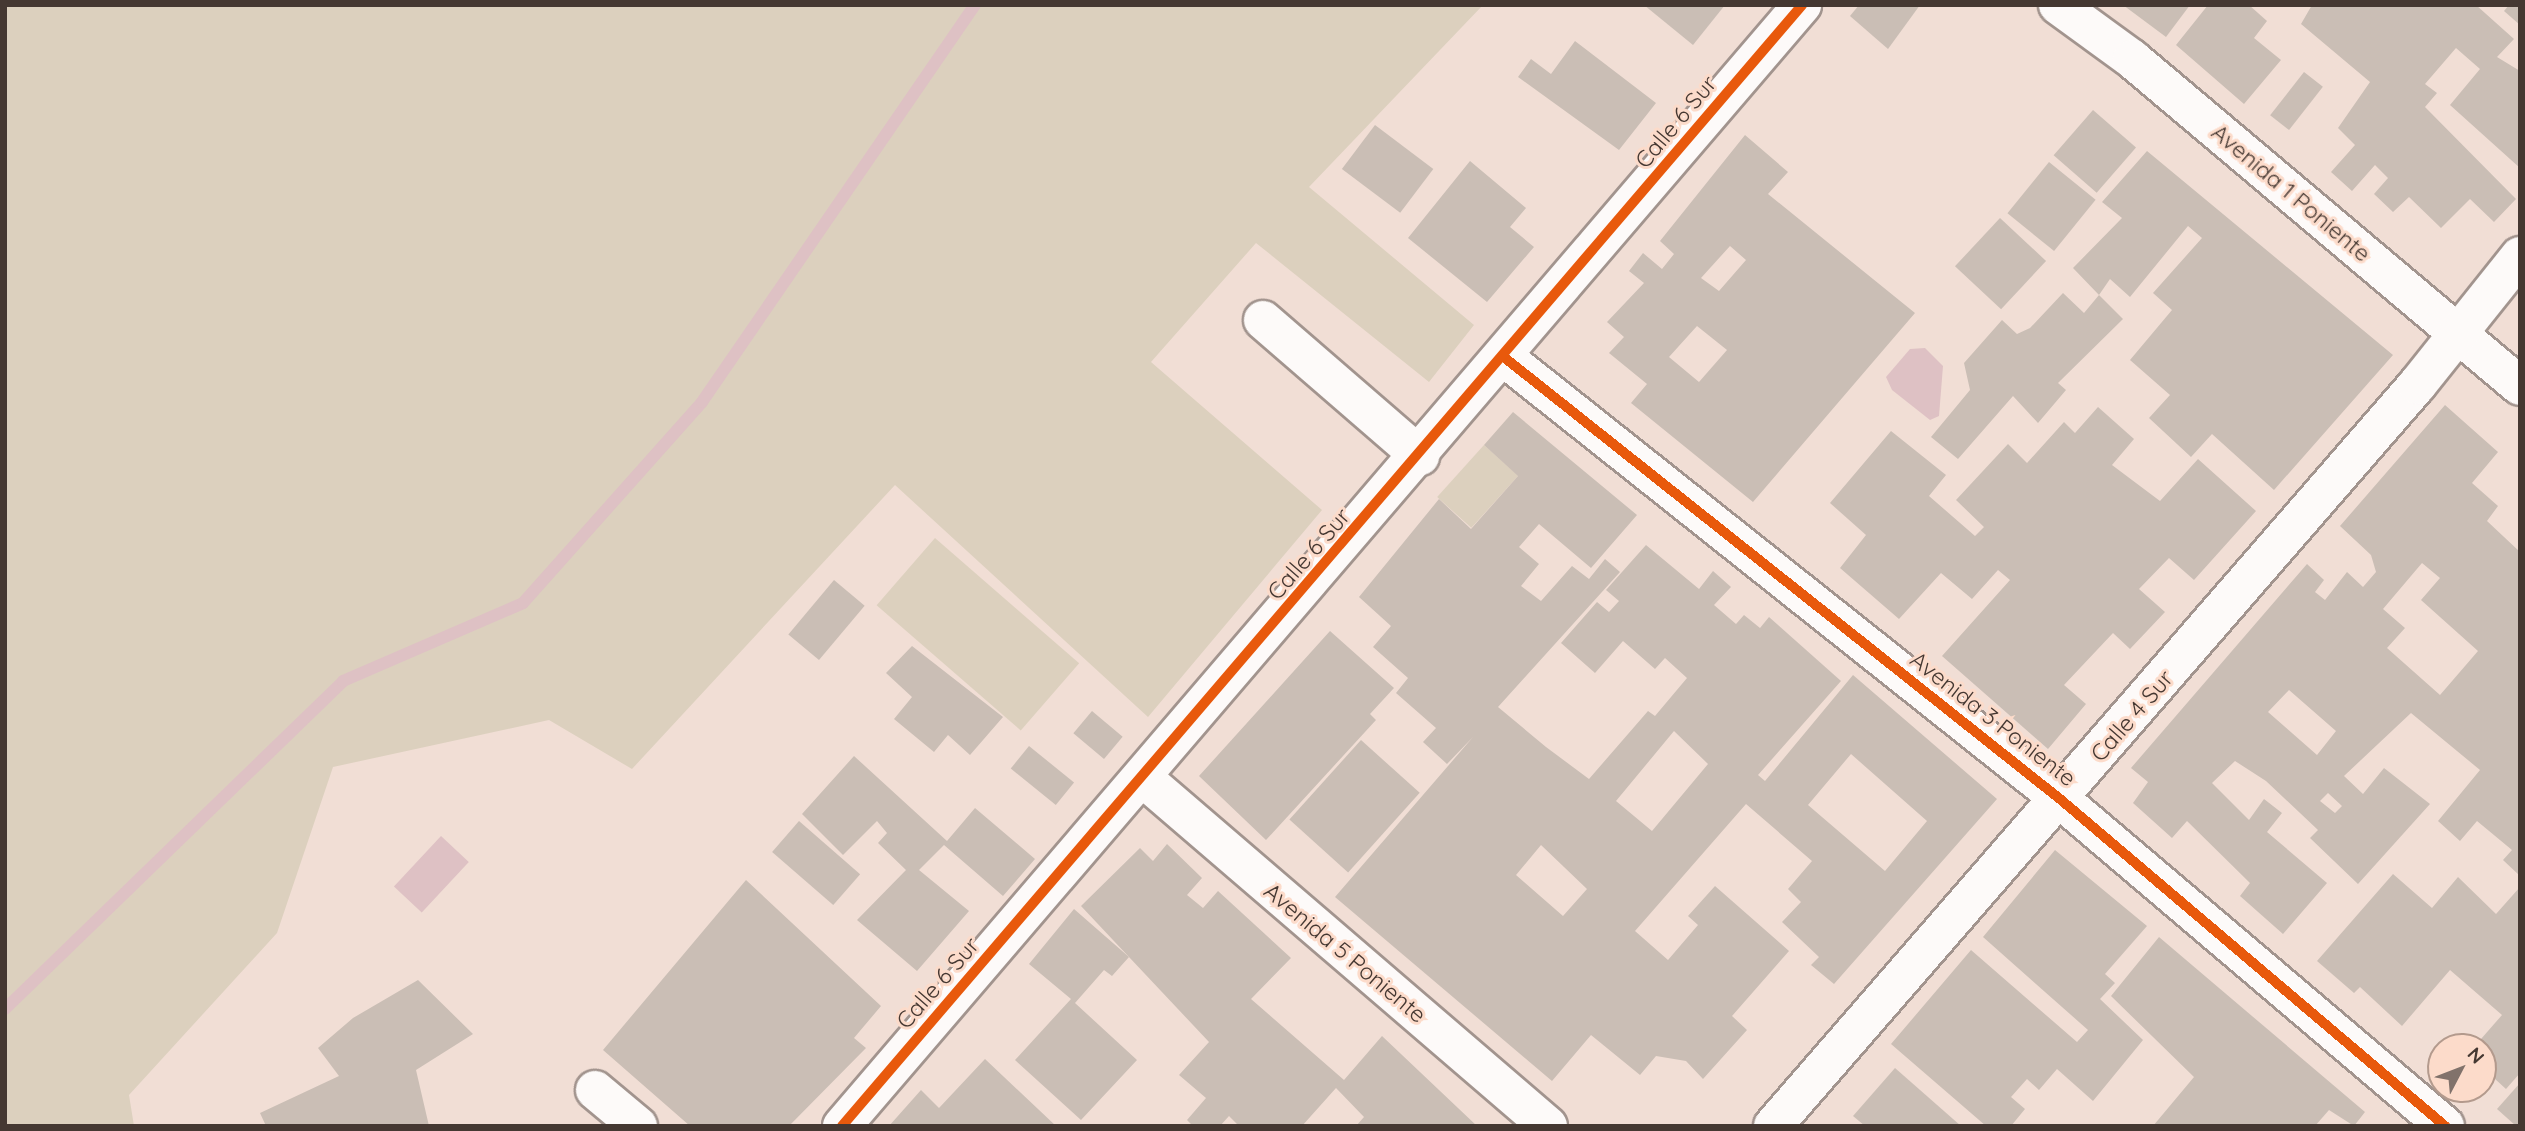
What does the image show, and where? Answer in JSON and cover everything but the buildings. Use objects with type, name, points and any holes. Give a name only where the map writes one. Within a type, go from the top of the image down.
[{"type":"street","name":"Calle 6 Sur","points":[[842,1126],[1505,358],[1802,5]]},
{"type":"street","name":"Avenida 1 Poniente","points":[[2057,5],[2132,59],[2520,386]]},
{"type":"street","name":"Calle 4 Sur","points":[[1773,1126],[2060,799],[2520,256]]},
{"type":"street","points":[[1263,320],[1420,456]]},
{"type":"street","name":"Avenida 3 Poniente","points":[[1505,358],[2060,799],[2445,1126]]},
{"type":"street","name":"Avenida 5 Poniente","points":[[1143,778],[1548,1126]]},
{"type":"street","points":[[594,1090],[638,1126]]},
{"type":"shaded area","points":[[5,5],[1483,5],[1309,187],[1474,325],[1429,382],[1256,243],[1151,362],[1322,510],[1148,717],[895,485],[632,769],[549,720],[333,767],[277,933],[129,1095],[134,1126],[5,1126]]},
{"type":"shaded area","points":[[1925,348],[1943,366],[1939,416],[1930,420],[1892,390],[1886,377],[1910,349]]},
{"type":"shaded area","points":[[1484,445],[1518,476],[1471,528],[1437,497]]},
{"type":"shaded area","points":[[935,538],[1079,663],[1021,730],[877,605]]},
{"type":"shaded area","points":[[441,836],[469,862],[422,912],[394,886]]},
{"type":"waterway","points":[[5,1009],[343,681],[523,603],[702,402],[975,5]]},
{"type":"cycle path","points":[[842,1126],[1802,5]]},
{"type":"cycle path","points":[[1505,358],[2060,799],[2445,1126]]}]
